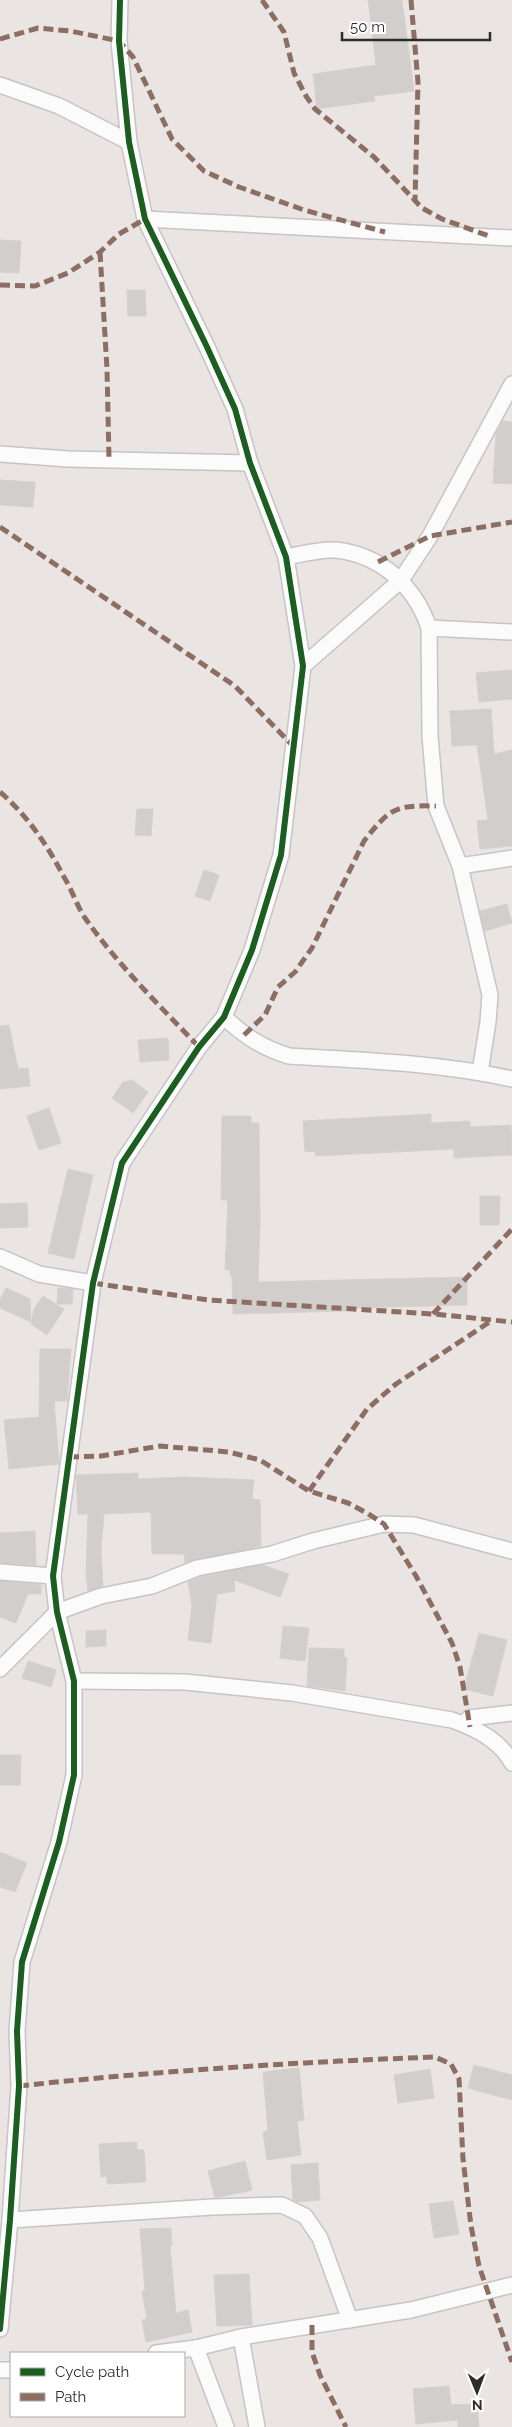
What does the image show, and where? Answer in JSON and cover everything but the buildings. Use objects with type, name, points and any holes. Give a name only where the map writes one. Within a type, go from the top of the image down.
[{"type":"street","points":[[0,2329],[19,2086],[17,2031],[22,1962],[59,1842],[74,1775],[74,1681],[57,1612],[53,1576],[93,1283],[122,1163],[199,1047],[224,1017],[252,950],[281,855],[303,666],[286,557],[250,463],[235,409],[145,219],[129,142],[119,41],[120,0]]},
{"type":"street","points":[[0,85],[59,106],[129,142]]},
{"type":"street","points":[[145,219],[512,238]]},
{"type":"street","points":[[303,666],[401,580],[430,536],[512,384]]},
{"type":"street","points":[[0,454],[68,458],[250,463]]},
{"type":"street","points":[[286,557],[322,551],[345,552],[378,562],[401,580],[418,602],[428,628],[430,736],[436,806],[460,866],[490,995],[480,1072]]},
{"type":"street","points":[[428,628],[512,632]]},
{"type":"street","points":[[460,866],[512,858]]},
{"type":"street","points":[[224,1017],[244,1035],[268,1050],[289,1056],[366,1060],[480,1072],[512,1078]]},
{"type":"street","points":[[0,1257],[40,1274],[93,1283]]},
{"type":"street","points":[[0,1669],[57,1612],[101,1596],[152,1586],[197,1568],[272,1554],[312,1541],[384,1524],[414,1525],[512,1552]]},
{"type":"street","points":[[0,1572],[53,1576]]},
{"type":"street","points":[[74,1681],[185,1682],[292,1693],[452,1720],[470,1727],[490,1739],[507,1753],[512,1763]]},
{"type":"street","points":[[469,1718],[512,1713]]},
{"type":"street","points":[[10,2220],[212,2207],[282,2205],[306,2216],[320,2238],[350,2320]]},
{"type":"street","points":[[164,2352],[196,2348],[241,2337],[412,2310],[512,2285]]},
{"type":"street","points":[[241,2337],[257,2427]]},
{"type":"street","points":[[196,2348],[226,2427]]},
{"type":"marked path","points":[[262,0],[284,32],[294,73],[315,109],[374,157],[422,208],[442,219],[489,236]]},
{"type":"marked path","points":[[411,0],[418,82],[415,201]]},
{"type":"marked path","points":[[0,39],[38,28],[70,31],[119,41],[133,57],[172,139],[204,171],[239,187],[304,210],[385,232]]},
{"type":"marked path","points":[[0,285],[35,286],[68,273],[100,252],[119,234],[145,219]]},
{"type":"marked path","points":[[100,252],[107,369],[109,459]]},
{"type":"marked path","points":[[378,562],[430,536],[512,522]]},
{"type":"marked path","points":[[0,527],[235,686],[294,747]]},
{"type":"marked path","points":[[0,792],[28,821],[44,842],[82,913],[111,952],[199,1047]]},
{"type":"marked path","points":[[244,1035],[265,1015],[278,987],[295,972],[312,948],[364,841],[380,821],[387,815],[402,808],[436,806]]},
{"type":"marked path","points":[[433,1314],[512,1229]]},
{"type":"marked path","points":[[93,1283],[208,1300],[433,1314],[512,1322]]},
{"type":"marked path","points":[[309,1491],[367,1409],[396,1384],[491,1321]]},
{"type":"marked path","points":[[69,1457],[101,1456],[160,1446],[229,1452],[260,1460],[309,1491],[348,1503],[384,1524],[416,1576],[452,1643],[460,1667],[470,1727]]},
{"type":"marked path","points":[[19,2086],[175,2072],[331,2062],[435,2057],[451,2064],[459,2079],[463,2159],[471,2226],[479,2266],[512,2362]]},
{"type":"marked path","points":[[312,2325],[312,2352],[320,2375],[346,2427]]},
{"type":"cycle path","points":[[0,2329],[19,2086],[17,2031],[22,1962],[59,1842],[74,1775],[74,1681],[57,1612],[53,1576],[93,1283],[122,1163],[199,1047],[224,1017],[252,950],[281,855],[303,666],[286,557],[250,463],[235,409],[145,219],[129,142],[119,41],[120,0]]}]
